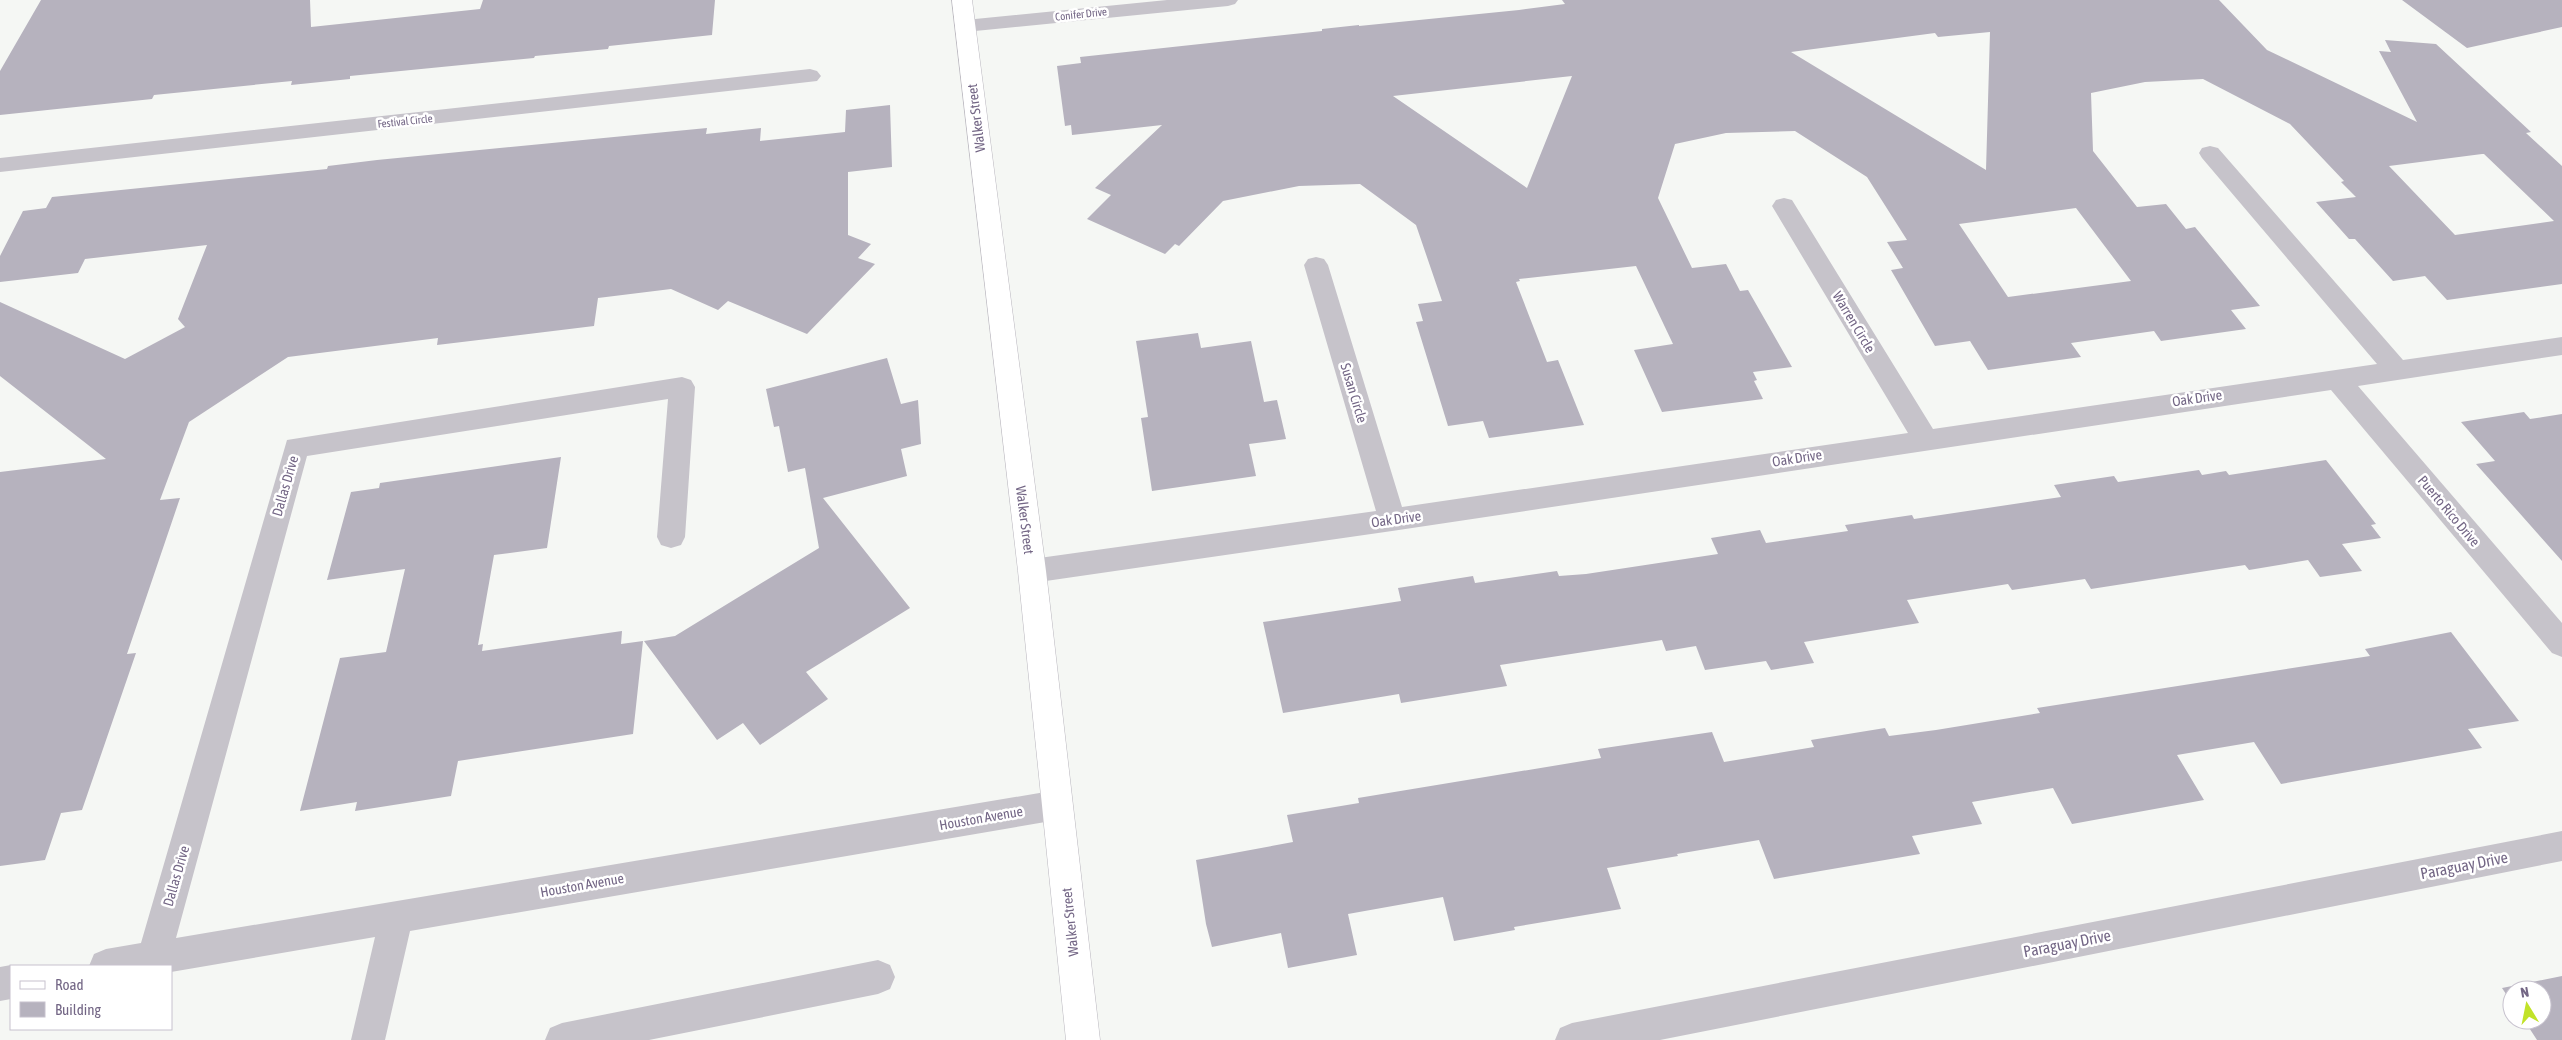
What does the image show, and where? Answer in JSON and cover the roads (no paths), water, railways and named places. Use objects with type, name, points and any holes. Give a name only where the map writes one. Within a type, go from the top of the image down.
[{"type":"main road","name":"Walker Street","points":[[962,0],[1032,571],[1083,1040]]},
{"type":"street","name":"Conifer Drive","points":[[965,26],[1228,0]]},
{"type":"street","name":"Festival Circle","points":[[0,165],[810,76]]},
{"type":"street","points":[[2210,152],[2398,371]]},
{"type":"street","name":"Warren Circle","points":[[1784,206],[1925,439]]},
{"type":"street","name":"Susan Circle","points":[[1316,265],[1392,520]]},
{"type":"street","name":"Oak Drive","points":[[1032,571],[1392,520],[1925,439],[2562,346]]},
{"type":"street","name":"Puerto Rico Drive","points":[[2336,378],[2562,644]]},
{"type":"street","name":"Dallas Drive","points":[[153,958],[296,447],[682,387],[671,537]]},
{"type":"street","name":"Houston Avenue","points":[[112,965],[1057,805]]},
{"type":"street","name":"Paraguay Drive","points":[[1572,1040],[2562,846]]},
{"type":"street","points":[[368,1040],[396,916]]},
{"type":"street","points":[[562,1040],[878,977]]}]
